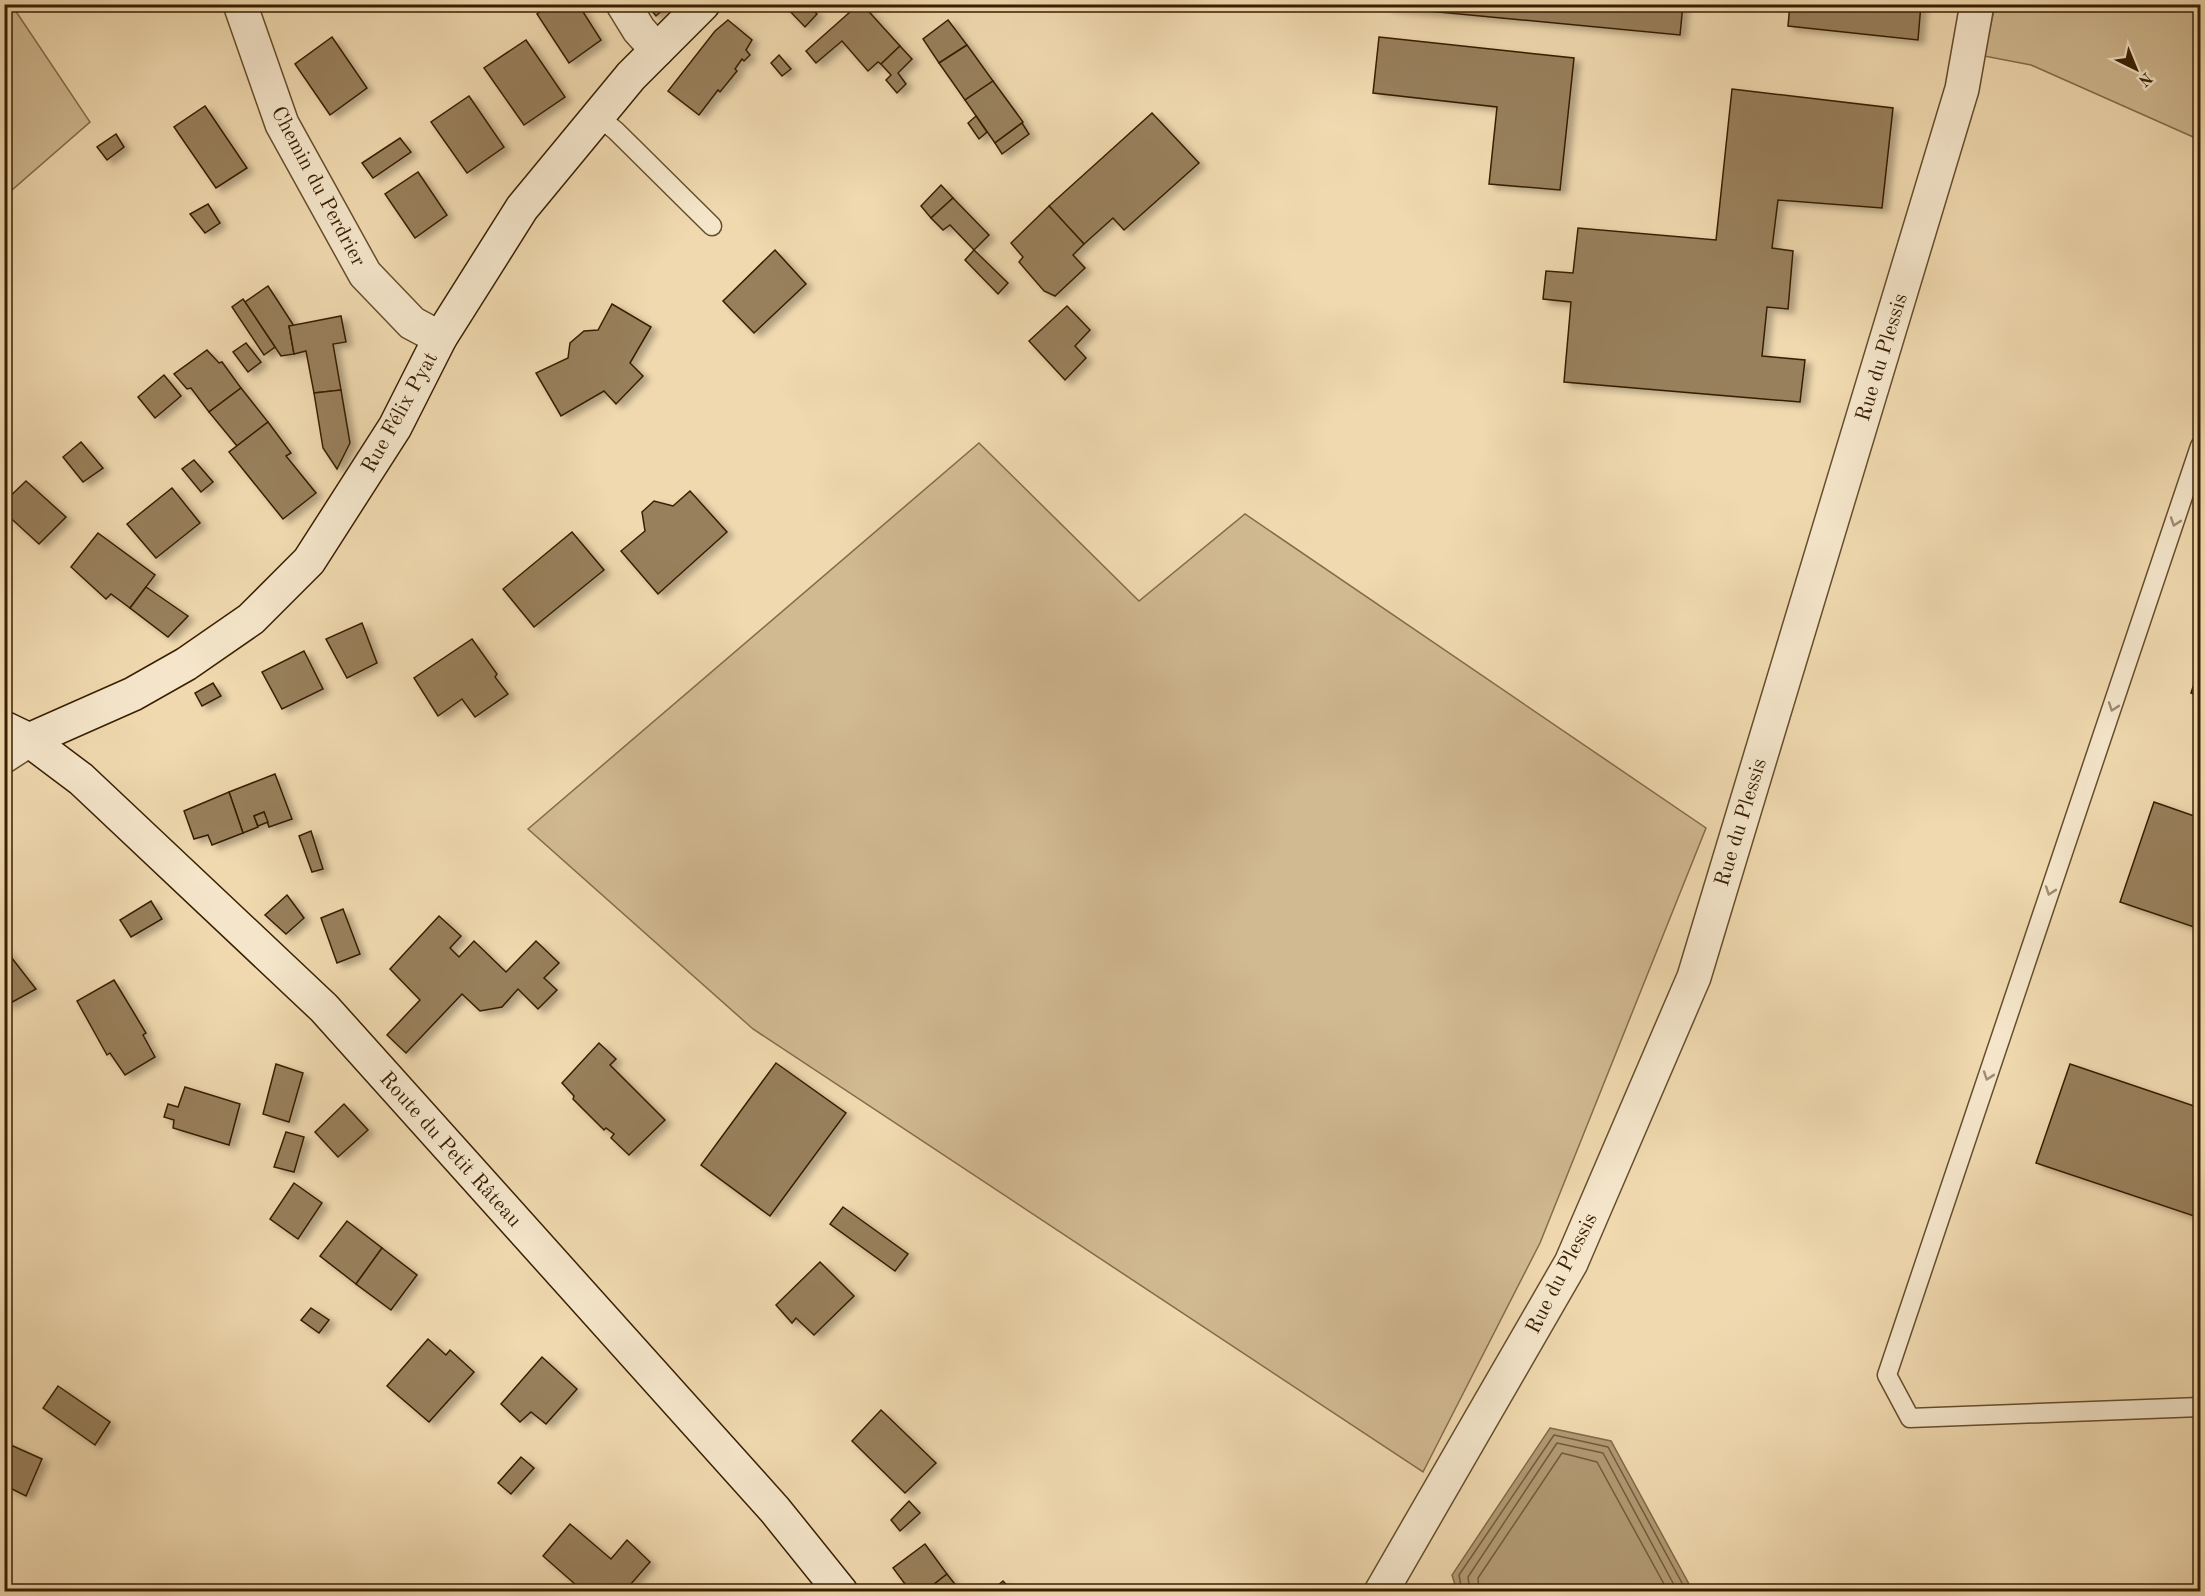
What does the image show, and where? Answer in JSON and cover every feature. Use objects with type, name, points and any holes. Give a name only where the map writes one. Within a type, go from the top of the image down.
[{"type":"street","name":"Chemin du Perdrier","points":[[240,4],[282,124],[365,274],[412,324],[440,338]]},
{"type":"street","points":[[623,4],[639,30],[657,50]]},
{"type":"street","name":"Rue Félix Pyat","points":[[13,741],[133,694],[186,664],[251,619],[309,561],[395,427],[440,338],[522,208],[631,76],[703,4]]},
{"type":"street","name":"Rue du Plessis","points":[[1381,1592],[1571,1263],[1694,977],[1962,89],[1977,4]]},
{"type":"street","name":"Route du Petit Râteau","points":[[13,741],[81,779],[324,1008],[775,1510],[841,1592]]},
{"type":"lane","points":[[598,116],[712,226]]},
{"type":"lane","points":[[2200,447],[1887,1375],[1910,1418],[2200,1407]]},
{"type":"shaded area","points":[[11,4],[90,122],[5,196],[4,5]]},
{"type":"shaded area","points":[[1995,5],[2200,5],[2200,140],[2031,65],[1984,56]]},
{"type":"shaded area","points":[[979,443],[1139,601],[1245,514],[1706,828],[1540,1243],[1423,1472],[753,1029],[528,829]]},
{"type":"water","points":[[1550,1428],[1611,1441],[1689,1584],[1685,1591],[1457,1591],[1452,1575]]},
{"type":"building","points":[[551,4],[578,4],[601,40],[569,63],[537,14]]},
{"type":"building","points":[[646,4],[669,4],[656,16]]},
{"type":"building","points":[[783,4],[807,4],[817,14],[805,27]]},
{"type":"building","points":[[859,4],[862,4],[900,46],[881,64],[878,62],[868,71],[842,41],[816,63],[806,51]]},
{"type":"building","points":[[1386,4],[1683,4],[1680,35],[1386,7]]},
{"type":"building","points":[[1790,4],[1921,4],[1918,40],[1788,26]]},
{"type":"building","points":[[728,20],[752,40],[746,50],[750,55],[744,61],[742,59],[735,69],[737,71],[720,92],[718,90],[699,115],[668,91],[715,31]]},
{"type":"building","points":[[948,20],[967,45],[939,63],[923,39]]},
{"type":"building","points":[[332,37],[367,88],[330,115],[295,64]]},
{"type":"building","points":[[1379,37],[1574,58],[1560,190],[1489,184],[1497,107],[1373,93]]},
{"type":"building","points":[[526,40],[565,97],[524,125],[484,68]]},
{"type":"building","points":[[967,45],[993,81],[965,100],[939,63]]},
{"type":"building","points":[[900,46],[912,59],[898,73],[906,84],[897,93],[886,80],[891,75],[881,64]]},
{"type":"building","points":[[779,55],[791,69],[782,76],[771,63]]},
{"type":"building","points":[[993,81],[1023,122],[995,143],[965,100]]},
{"type":"building","points":[[1732,89],[1893,108],[1882,208],[1778,200],[1772,248],[1793,251],[1788,309],[1767,307],[1762,356],[1805,360],[1800,402],[1564,382],[1571,302],[1543,299],[1546,271],[1573,273],[1578,228],[1716,240]]},
{"type":"building","points":[[469,96],[504,147],[467,173],[431,122]]},
{"type":"building","points":[[205,106],[247,168],[216,188],[174,127]]},
{"type":"building","points":[[1152,113],[1199,163],[1124,230],[1113,218],[1084,244],[1049,206]]},
{"type":"building","points":[[976,116],[987,132],[979,139],[968,123]]},
{"type":"building","points":[[1022,123],[1029,134],[1002,154],[995,143]]},
{"type":"building","points":[[116,134],[124,147],[107,160],[97,147]]},
{"type":"building","points":[[400,138],[411,152],[373,178],[362,163]]},
{"type":"building","points":[[418,172],[447,215],[415,238],[385,194]]},
{"type":"building","points":[[941,185],[953,198],[931,218],[921,206]]},
{"type":"building","points":[[953,198],[989,235],[974,250],[950,225],[943,230],[931,218]]},
{"type":"building","points":[[208,204],[220,223],[205,233],[190,214]]},
{"type":"building","points":[[1049,206],[1084,244],[1073,255],[1085,268],[1055,296],[1044,291],[1019,262],[1023,257],[1011,243]]},
{"type":"building","points":[[775,250],[806,284],[754,333],[723,301]]},
{"type":"building","points":[[974,250],[1008,283],[998,294],[965,260]]},
{"type":"building","points":[[268,286],[294,326],[289,326],[294,354],[281,356],[245,302]]},
{"type":"building","points":[[243,299],[275,347],[264,355],[232,307]]},
{"type":"building","points":[[612,304],[651,327],[630,363],[643,376],[616,404],[604,391],[561,416],[536,373],[568,358],[570,343],[584,331],[598,330]]},
{"type":"building","points":[[1067,306],[1090,330],[1075,346],[1086,358],[1065,380],[1029,341]]},
{"type":"building","points":[[341,316],[346,342],[333,344],[341,390],[314,393],[306,351],[294,354],[289,326]]},
{"type":"building","points":[[246,343],[261,362],[248,372],[233,352]]},
{"type":"building","points":[[207,350],[219,363],[222,362],[241,388],[209,412],[191,388],[187,389],[174,374]]},
{"type":"building","points":[[164,375],[181,396],[155,418],[138,397]]},
{"type":"building","points":[[241,388],[268,422],[237,446],[209,412]]},
{"type":"building","points":[[341,390],[350,443],[337,469],[323,448],[314,393]]},
{"type":"building","points":[[268,422],[291,453],[286,456],[316,493],[283,519],[229,452]]},
{"type":"building","points":[[81,442],[103,468],[83,482],[63,457]]},
{"type":"building","points":[[194,460],[213,482],[201,492],[182,469]]},
{"type":"building","points":[[26,481],[66,517],[39,544],[4,512],[4,502]]},
{"type":"building","points":[[172,488],[200,523],[156,558],[127,524]]},
{"type":"building","points":[[690,491],[727,532],[658,594],[621,551],[645,531],[642,512],[654,501],[673,506]]},
{"type":"building","points":[[572,532],[604,570],[534,627],[503,589]]},
{"type":"building","points":[[98,533],[155,575],[130,608],[111,594],[106,599],[71,567]]},
{"type":"building","points":[[146,587],[188,616],[168,637],[130,608]]},
{"type":"building","points":[[362,623],[377,663],[347,678],[326,639]]},
{"type":"building","points":[[472,639],[508,694],[475,717],[462,699],[438,716],[414,678]]},
{"type":"building","points":[[304,651],[323,689],[282,709],[262,672]]},
{"type":"building","points":[[2200,666],[2200,696],[2191,693]]},
{"type":"building","points":[[213,683],[221,696],[202,706],[195,693]]},
{"type":"building","points":[[275,774],[292,819],[269,827],[264,812],[254,816],[258,827],[243,833],[229,792]]},
{"type":"building","points":[[229,792],[243,833],[212,845],[208,835],[194,839],[184,811]]},
{"type":"building","points":[[2154,802],[2200,818],[2200,929],[2120,902]]},
{"type":"building","points":[[264,812],[268,822],[258,826],[254,816]]},
{"type":"building","points":[[311,831],[323,869],[312,872],[299,836]]},
{"type":"building","points":[[287,895],[304,918],[286,934],[265,915]]},
{"type":"building","points":[[151,901],[162,919],[131,937],[120,920]]},
{"type":"building","points":[[343,909],[360,954],[337,963],[321,918]]},
{"type":"building","points":[[439,916],[461,936],[450,948],[459,957],[474,941],[506,972],[536,941],[559,963],[544,978],[557,990],[538,1009],[518,989],[502,1007],[480,1011],[462,994],[406,1053],[387,1035],[420,1000],[390,969]]},
{"type":"building","points":[[4,948],[36,989],[7,1005],[4,1001]]},
{"type":"building","points":[[114,980],[146,1033],[143,1035],[155,1057],[125,1075],[110,1053],[107,1055],[77,1001]]},
{"type":"building","points":[[599,1043],[616,1059],[610,1065],[665,1120],[629,1155],[611,1138],[614,1134],[606,1128],[604,1130],[573,1099],[574,1096],[562,1083]]},
{"type":"building","points":[[776,1063],[846,1113],[770,1216],[701,1165]]},
{"type":"building","points":[[276,1064],[303,1073],[289,1122],[263,1114]]},
{"type":"building","points":[[2070,1064],[2200,1108],[2200,1218],[2036,1163]]},
{"type":"building","points":[[185,1087],[240,1104],[229,1145],[173,1128],[174,1120],[164,1117],[168,1104],[178,1107]]},
{"type":"building","points":[[344,1104],[368,1130],[338,1157],[315,1132]]},
{"type":"building","points":[[286,1132],[304,1137],[294,1172],[274,1167]]},
{"type":"building","points":[[294,1183],[322,1203],[298,1239],[270,1219]]},
{"type":"building","points":[[843,1207],[908,1254],[895,1271],[830,1224]]},
{"type":"building","points":[[347,1221],[382,1248],[356,1284],[320,1256]]},
{"type":"building","points":[[382,1248],[417,1275],[391,1310],[356,1284]]},
{"type":"building","points":[[820,1262],[854,1296],[814,1335],[796,1318],[792,1323],[776,1305]]},
{"type":"building","points":[[311,1308],[329,1320],[319,1333],[301,1320]]},
{"type":"building","points":[[428,1339],[446,1355],[450,1350],[474,1372],[429,1422],[387,1386]]},
{"type":"building","points":[[542,1357],[577,1389],[546,1424],[531,1412],[520,1422],[501,1404]]},
{"type":"building","points":[[58,1386],[110,1422],[95,1445],[43,1408]]},
{"type":"building","points":[[881,1410],[936,1463],[905,1493],[852,1441]]},
{"type":"building","points":[[4,1442],[42,1459],[26,1496],[4,1485]]},
{"type":"building","points":[[521,1457],[534,1468],[511,1494],[498,1483]]},
{"type":"building","points":[[909,1501],[920,1513],[900,1531],[891,1520]]},
{"type":"building","points":[[570,1524],[611,1559],[627,1540],[650,1562],[624,1592],[584,1592],[543,1556]]},
{"type":"building","points":[[925,1544],[947,1574],[924,1592],[911,1592],[893,1568]]},
{"type":"building","points":[[947,1574],[961,1592],[924,1592]]},
{"type":"building","points":[[1003,1581],[1013,1592],[990,1592]]}]
